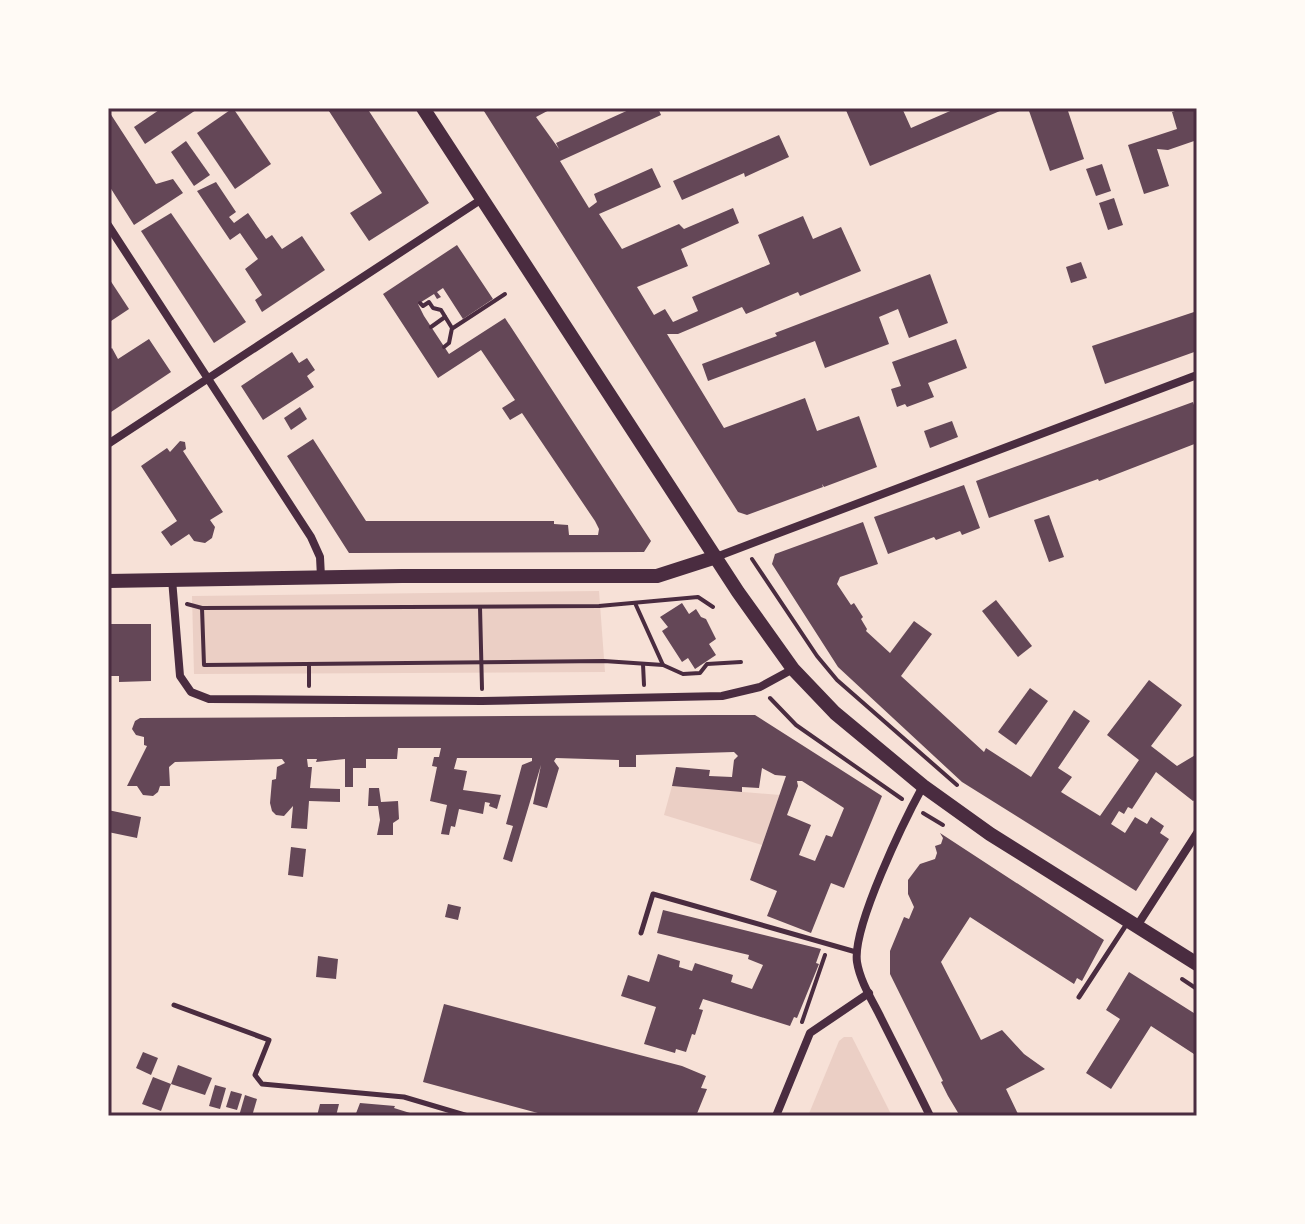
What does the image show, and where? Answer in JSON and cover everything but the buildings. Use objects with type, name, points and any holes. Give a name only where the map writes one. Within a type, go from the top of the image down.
[{"type":"main road","points":[[423,108],[716,557],[793,669],[835,713],[923,786],[990,834],[1197,964]]},
{"type":"main road","points":[[108,581],[657,576],[716,557]]},
{"type":"street","points":[[108,444],[482,199]]},
{"type":"street","points":[[108,225],[311,537],[320,557],[321,577]]},
{"type":"street","points":[[716,557],[1197,375]]},
{"type":"street","points":[[172,579],[180,676],[191,692],[209,699],[482,701],[722,696],[760,687],[793,669]]},
{"type":"street","points":[[923,786],[866,913],[856,952],[869,993],[930,1116]]},
{"type":"street","points":[[1133,923],[1197,833]]},
{"type":"street","points":[[776,1116],[810,1033],[869,993]]},
{"type":"lane","points":[[641,933],[653,894],[856,952]]},
{"type":"lane","points":[[1079,997],[1133,923]]},
{"type":"lane","points":[[174,1005],[269,1040],[255,1075],[262,1084],[404,1097],[468,1116]]},
{"type":"path","points":[[452,328],[505,294]]},
{"type":"path","points":[[420,303],[423,306],[429,302],[433,308],[441,310],[452,328],[449,343],[444,347]]},
{"type":"path","points":[[431,327],[445,317]]},
{"type":"path","points":[[744,546],[817,656],[837,680],[958,786]]},
{"type":"path","points":[[172,602],[202,608],[599,606],[698,597],[713,607]]},
{"type":"path","points":[[635,603],[663,665]]},
{"type":"path","points":[[480,607],[482,701]]},
{"type":"path","points":[[202,608],[204,665],[604,661],[663,665],[683,674],[700,673],[707,664],[741,662]]},
{"type":"path","points":[[760,687],[796,725],[912,805]]},
{"type":"path","points":[[810,1033],[801,1021],[829,945]]},
{"type":"shaded area","points":[[599,591],[605,672],[194,674],[192,596]]},
{"type":"shaded area","points":[[672,786],[780,795],[762,845],[664,815]]},
{"type":"shaded area","points":[[852,1037],[892,1116],[808,1116],[839,1041]]}]
